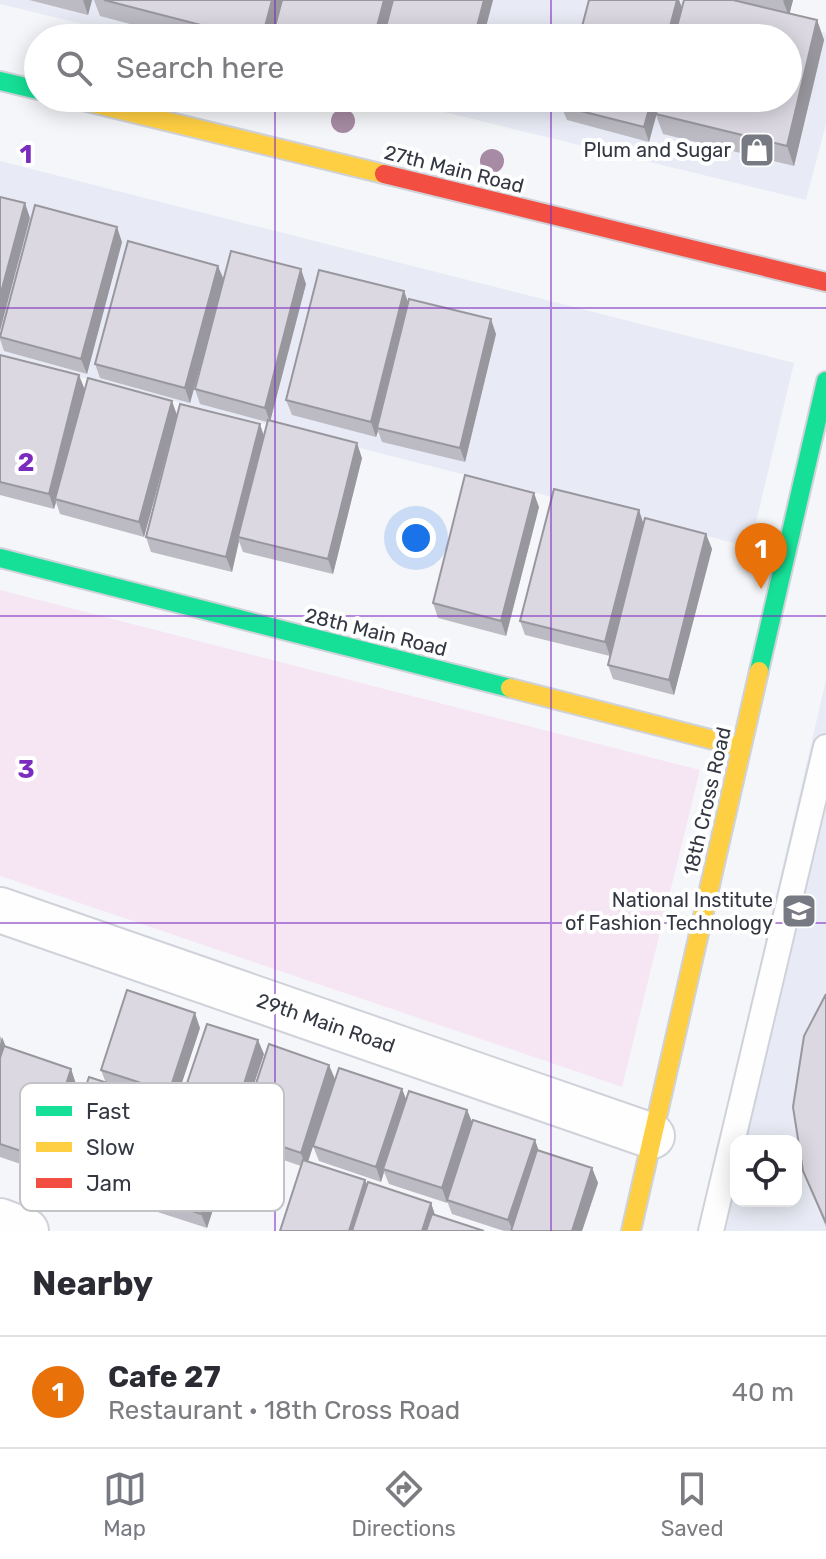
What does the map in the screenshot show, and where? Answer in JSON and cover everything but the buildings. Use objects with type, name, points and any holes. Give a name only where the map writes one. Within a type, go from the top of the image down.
[{"type":"street","points":[[0,81],[24,87]]},
{"type":"street","name":"27th Main Road","points":[[128,112],[826,282]]},
{"type":"street","name":"18th Cross Road","points":[[631,1231],[826,381]]},
{"type":"street","name":"28th Main Road","points":[[0,558],[741,747]]},
{"type":"street","name":"29th Main Road","points":[[0,910],[652,1136]]},
{"type":"street","points":[[0,1221],[26,1231]]},
{"type":"lane","points":[[711,1231],[826,747]]},
{"type":"shaded area","points":[[0,0],[692,0],[789,24],[83,24],[0,4]]},
{"type":"shaded area","points":[[802,27],[826,33],[826,124],[806,200],[444,112],[802,112]]},
{"type":"shaded area","points":[[0,161],[794,363],[750,547],[0,357]]},
{"type":"shaded area","points":[[0,590],[700,770],[622,1087],[0,876]]},
{"type":"shaded area","name":"National Institute of Fashion Technology","points":[[826,680],[826,1231],[698,1231]]},
{"type":"traffic: fast","points":[[0,81],[24,87]]},
{"type":"traffic: fast","points":[[759,671],[826,381]]},
{"type":"traffic: fast","points":[[0,558],[510,688]]},
{"type":"traffic: slow","points":[[129,112],[384,174]]},
{"type":"traffic: slow","points":[[631,1231],[759,671]]},
{"type":"traffic: slow","points":[[510,688],[741,747]]},
{"type":"traffic: jam","points":[[384,174],[826,282]]},
{"type":"place","name":"Plum and Sugar","points":[[757,150]]},
{"type":"place","name":"Cafe 27","points":[[761,589]]},
{"type":"place","name":"National Institute of Fashion Technology","points":[[799,911]]}]
